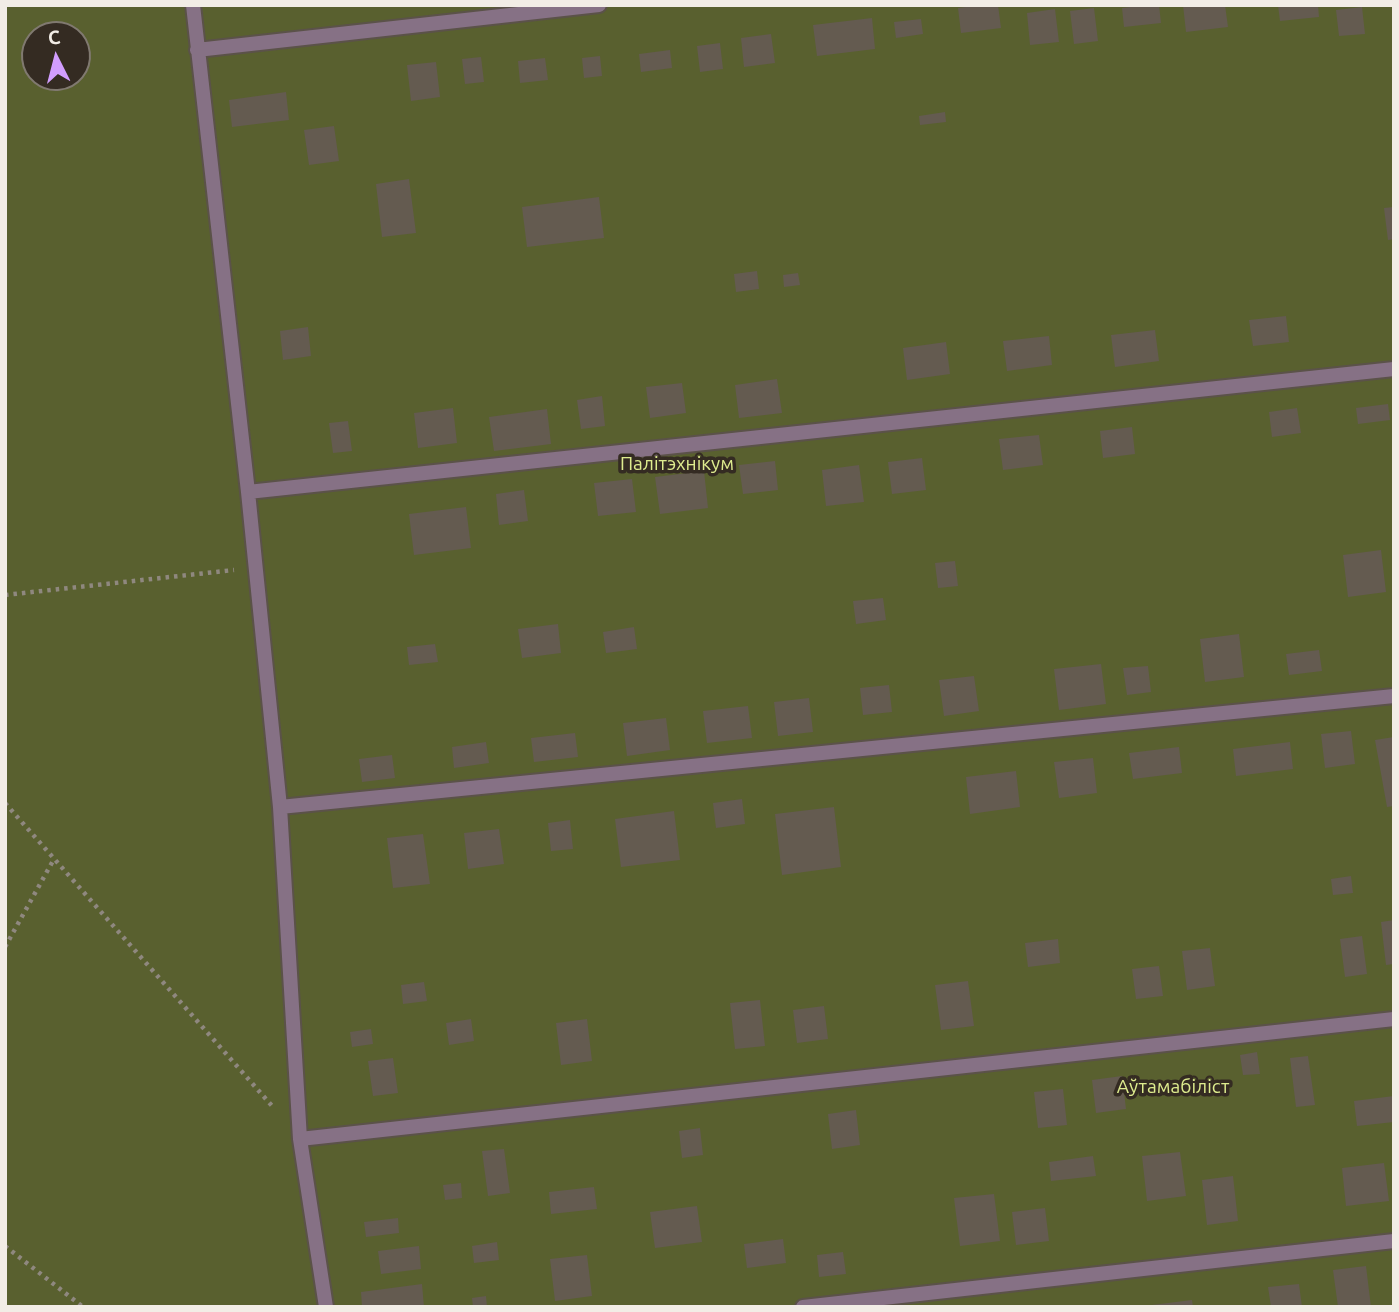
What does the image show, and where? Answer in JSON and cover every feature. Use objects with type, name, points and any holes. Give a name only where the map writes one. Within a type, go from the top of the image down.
[{"type":"lane","points":[[192,5],[248,492],[280,807],[300,1139],[326,1307]]},
{"type":"lane","points":[[197,50],[599,5]]},
{"type":"lane","points":[[248,492],[1394,369]]},
{"type":"lane","points":[[280,807],[1394,696]]},
{"type":"lane","points":[[300,1139],[1394,1019]]},
{"type":"lane","points":[[803,1307],[1394,1241]]},
{"type":"path","points":[[5,595],[227,571]]},
{"type":"path","points":[[5,803],[273,1108]]},
{"type":"path","points":[[5,947],[54,859]]},
{"type":"path","points":[[5,1245],[83,1307]]},
{"type":"green space","points":[[5,5],[1394,5],[1394,1307],[5,1307]]},
{"type":"building","points":[[998,5],[1001,28],[961,33],[958,8]]},
{"type":"building","points":[[1159,5],[1161,23],[1124,27],[1122,8]]},
{"type":"building","points":[[1183,5],[1225,5],[1228,27],[1186,32]]},
{"type":"building","points":[[1278,5],[1318,5],[1319,17],[1280,21]]},
{"type":"building","points":[[1362,7],[1365,34],[1339,36],[1336,10]]},
{"type":"building","points":[[1094,8],[1098,41],[1074,44],[1070,11]]},
{"type":"building","points":[[1055,9],[1059,42],[1030,45],[1027,13]]},
{"type":"building","points":[[872,18],[875,49],[817,56],[813,25]]},
{"type":"building","points":[[921,19],[923,34],[896,38],[894,22]]},
{"type":"building","points":[[771,34],[775,63],[744,67],[741,38]]},
{"type":"building","points":[[720,43],[723,69],[700,72],[697,46]]},
{"type":"building","points":[[670,50],[672,68],[641,72],[639,54]]},
{"type":"building","points":[[600,56],[602,76],[584,78],[582,58]]},
{"type":"building","points":[[481,57],[484,82],[465,84],[462,59]]},
{"type":"building","points":[[545,58],[548,80],[520,83],[518,61]]},
{"type":"building","points":[[436,62],[440,97],[411,101],[407,65]]},
{"type":"building","points":[[286,92],[289,120],[232,127],[229,100]]},
{"type":"building","points":[[945,112],[946,122],[920,125],[919,116]]},
{"type":"building","points":[[334,126],[339,161],[309,165],[304,130]]},
{"type":"building","points":[[409,179],[416,233],[382,237],[376,184]]},
{"type":"building","points":[[599,197],[604,238],[527,247],[522,207]]},
{"type":"building","points":[[1394,207],[1394,239],[1388,240],[1384,208]]},
{"type":"building","points":[[757,271],[759,289],[736,292],[734,274]]},
{"type":"building","points":[[798,273],[800,285],[784,287],[783,275]]},
{"type":"building","points":[[1286,316],[1289,342],[1253,346],[1249,320]]},
{"type":"building","points":[[308,327],[311,356],[283,360],[280,331]]},
{"type":"building","points":[[1155,330],[1159,361],[1115,367],[1111,335]]},
{"type":"building","points":[[1049,336],[1052,365],[1007,371],[1003,341]]},
{"type":"building","points":[[946,342],[950,374],[907,380],[903,348]]},
{"type":"building","points":[[777,379],[782,413],[739,418],[735,385]]},
{"type":"building","points":[[682,383],[686,413],[650,418],[646,387]]},
{"type":"building","points":[[602,396],[605,426],[581,429],[577,400]]},
{"type":"building","points":[[1388,404],[1390,420],[1358,424],[1356,408]]},
{"type":"building","points":[[453,408],[457,443],[418,448],[414,413]]},
{"type":"building","points":[[1297,408],[1301,433],[1272,437],[1269,412]]},
{"type":"building","points":[[547,409],[551,444],[494,451],[489,417]]},
{"type":"building","points":[[348,421],[352,451],[333,453],[329,423]]},
{"type":"building","points":[[1132,427],[1135,454],[1103,458],[1100,431]]},
{"type":"building","points":[[1039,435],[1043,465],[1003,470],[999,439]]},
{"type":"building","points":[[922,458],[926,490],[892,494],[888,462]]},
{"type":"building","points":[[775,461],[778,490],[743,494],[739,465]]},
{"type":"building","points":[[859,465],[864,502],[826,506],[822,470]]},
{"type":"building","points":[[704,471],[708,508],[660,514],[655,477]]},
{"type":"building","points":[[632,479],[636,512],[598,516],[594,483]]},
{"type":"building","points":[[524,490],[528,521],[499,525],[496,494]]},
{"type":"building","points":[[466,507],[471,548],[414,555],[409,514]]},
{"type":"building","points":[[1381,550],[1386,592],[1348,597],[1343,555]]},
{"type":"building","points":[[955,561],[958,586],[938,588],[935,563]]},
{"type":"building","points":[[883,598],[886,620],[856,624],[853,601]]},
{"type":"building","points":[[558,624],[561,653],[522,658],[518,629]]},
{"type":"building","points":[[634,627],[637,649],[606,653],[603,632]]},
{"type":"building","points":[[1239,634],[1244,677],[1205,682],[1200,639]]},
{"type":"building","points":[[435,644],[438,662],[409,665],[407,647]]},
{"type":"building","points":[[1319,650],[1322,671],[1289,675],[1286,654]]},
{"type":"building","points":[[1101,664],[1106,704],[1059,710],[1054,669]]},
{"type":"building","points":[[1148,666],[1151,692],[1127,695],[1123,668]]},
{"type":"building","points":[[974,676],[979,711],[944,716],[939,680]]},
{"type":"building","points":[[889,685],[892,712],[863,715],[860,688]]},
{"type":"building","points":[[809,698],[813,732],[778,736],[774,702]]},
{"type":"building","points":[[748,706],[752,738],[707,743],[703,711]]},
{"type":"building","points":[[666,718],[670,750],[627,756],[623,723]]},
{"type":"building","points":[[1351,731],[1355,764],[1325,768],[1321,734]]},
{"type":"building","points":[[575,733],[578,757],[534,762],[531,738]]},
{"type":"building","points":[[1394,737],[1394,806],[1387,807],[1375,740]]},
{"type":"building","points":[[486,742],[489,763],[454,768],[452,747]]},
{"type":"building","points":[[1290,742],[1293,769],[1236,776],[1233,749]]},
{"type":"building","points":[[1179,747],[1182,773],[1133,779],[1129,753]]},
{"type":"building","points":[[392,755],[395,778],[362,782],[359,759]]},
{"type":"building","points":[[1093,758],[1097,793],[1059,798],[1054,762]]},
{"type":"building","points":[[1016,771],[1020,807],[970,814],[966,777]]},
{"type":"building","points":[[742,799],[745,824],[716,828],[713,803]]},
{"type":"building","points":[[834,807],[841,867],[782,875],[775,814]]},
{"type":"building","points":[[674,811],[680,860],[621,867],[615,819]]},
{"type":"building","points":[[570,820],[573,849],[551,851],[548,823]]},
{"type":"building","points":[[499,829],[504,864],[468,869],[464,833]]},
{"type":"building","points":[[423,834],[430,884],[393,888],[387,838]]},
{"type":"building","points":[[1351,876],[1353,893],[1333,895],[1331,879]]},
{"type":"building","points":[[1394,920],[1394,964],[1386,965],[1381,922]]},
{"type":"building","points":[[1362,936],[1367,974],[1345,977],[1340,939]]},
{"type":"building","points":[[1058,939],[1060,963],[1028,967],[1025,943]]},
{"type":"building","points":[[1210,948],[1215,986],[1187,990],[1182,951]]},
{"type":"building","points":[[1159,966],[1163,996],[1136,999],[1132,969]]},
{"type":"building","points":[[968,981],[974,1026],[941,1030],[935,985]]},
{"type":"building","points":[[424,982],[427,1001],[403,1004],[401,985]]},
{"type":"building","points":[[760,1000],[765,1046],[735,1049],[730,1003]]},
{"type":"building","points":[[824,1006],[828,1039],[797,1043],[793,1010]]},
{"type":"building","points":[[471,1019],[474,1041],[449,1045],[446,1023]]},
{"type":"building","points":[[587,1019],[592,1061],[561,1065],[556,1023]]},
{"type":"building","points":[[371,1029],[373,1044],[352,1047],[350,1032]]},
{"type":"building","points":[[1257,1052],[1260,1074],[1243,1075],[1240,1055]]},
{"type":"building","points":[[1308,1056],[1315,1105],[1296,1107],[1290,1058]]},
{"type":"building","points":[[393,1058],[398,1093],[373,1096],[368,1061]]},
{"type":"building","points":[[1122,1076],[1126,1109],[1096,1113],[1092,1080]]},
{"type":"building","points":[[1063,1089],[1067,1125],[1038,1128],[1034,1092]]},
{"type":"building","points":[[1394,1096],[1394,1122],[1357,1126],[1354,1101]]},
{"type":"building","points":[[856,1110],[860,1145],[832,1149],[828,1114]]},
{"type":"building","points":[[700,1128],[703,1155],[682,1158],[679,1131]]},
{"type":"building","points":[[504,1149],[510,1193],[488,1196],[482,1151]]},
{"type":"building","points":[[1180,1152],[1186,1196],[1147,1201],[1142,1156]]},
{"type":"building","points":[[1093,1156],[1096,1176],[1051,1181],[1049,1162]]},
{"type":"building","points":[[1384,1163],[1389,1201],[1346,1206],[1342,1168]]},
{"type":"building","points":[[1233,1176],[1238,1221],[1207,1225],[1202,1180]]},
{"type":"building","points":[[461,1183],[462,1198],[445,1200],[443,1185]]},
{"type":"building","points":[[594,1187],[597,1209],[551,1214],[549,1192]]},
{"type":"building","points":[[994,1194],[1000,1241],[960,1246],[954,1198]]},
{"type":"building","points":[[697,1206],[702,1242],[655,1248],[650,1212]]},
{"type":"building","points":[[1045,1208],[1049,1241],[1016,1245],[1012,1212]]},
{"type":"building","points":[[398,1218],[399,1233],[366,1237],[364,1222]]},
{"type":"building","points":[[783,1239],[786,1263],[747,1268],[744,1244]]},
{"type":"building","points":[[497,1242],[499,1260],[474,1263],[472,1246]]},
{"type":"building","points":[[419,1246],[421,1269],[381,1274],[378,1251]]},
{"type":"building","points":[[843,1252],[846,1274],[819,1277],[817,1255]]},
{"type":"building","points":[[587,1255],[592,1296],[555,1301],[550,1259]]},
{"type":"building","points":[[1366,1266],[1371,1307],[1338,1307],[1333,1270]]},
{"type":"building","points":[[422,1284],[424,1307],[362,1307],[361,1292]]},
{"type":"building","points":[[1299,1284],[1302,1307],[1271,1307],[1268,1287]]},
{"type":"building","points":[[486,1296],[487,1307],[473,1307],[472,1298]]},
{"type":"building","points":[[1192,1300],[1193,1307],[1152,1307],[1152,1305]]},
{"type":"park label","name":"Палітэхнікум","points":[[677,464]]},
{"type":"park label","name":"Аўтамабіліст","points":[[1173,1087]]}]
